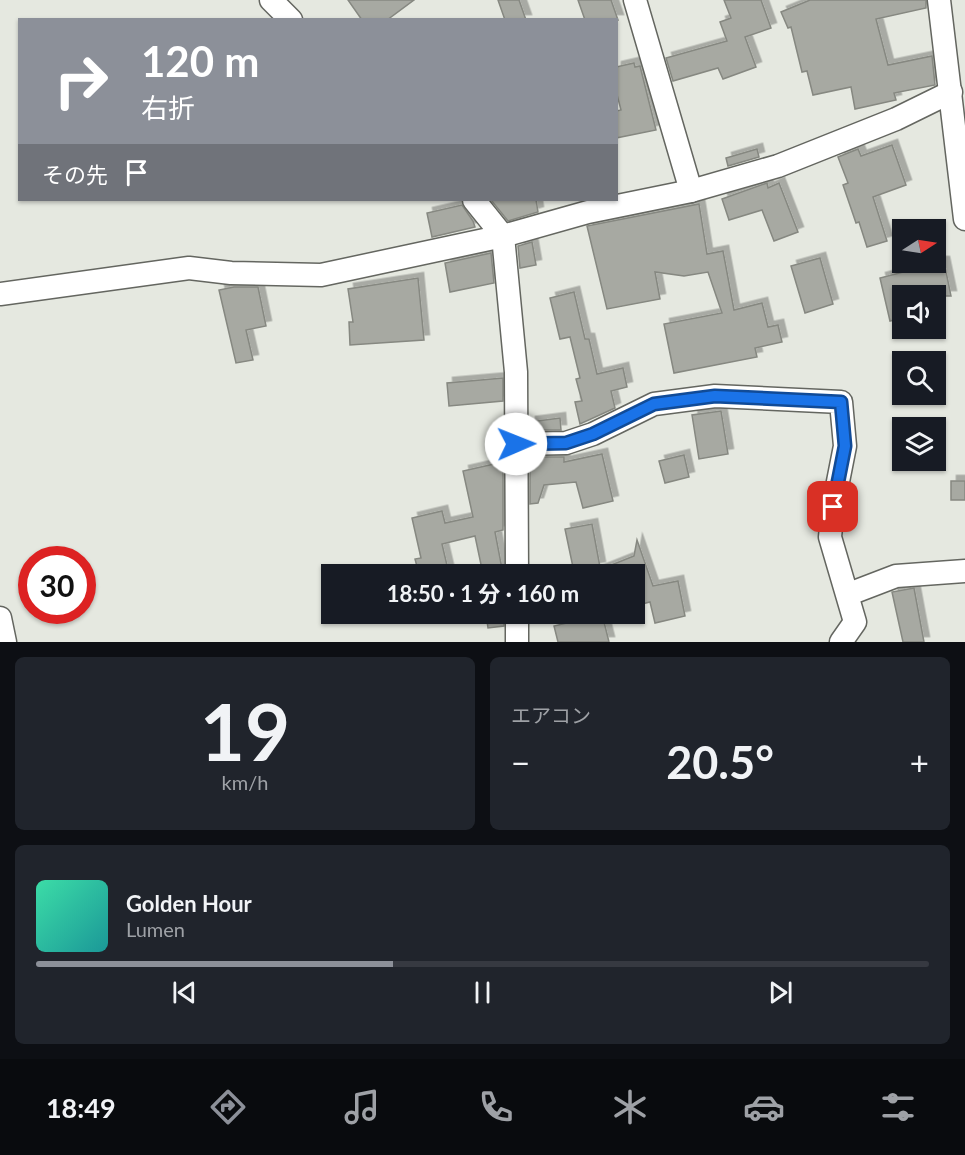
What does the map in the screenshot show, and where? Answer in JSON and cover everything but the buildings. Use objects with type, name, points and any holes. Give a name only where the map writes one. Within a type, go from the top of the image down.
[{"type":"street","points":[[271,0],[289,18]]},
{"type":"street","points":[[635,0],[691,191]]},
{"type":"street","points":[[939,0],[965,219]]},
{"type":"street","points":[[0,294],[189,268],[231,273],[321,275],[503,236],[588,212],[691,191],[790,161],[896,119],[951,92]]},
{"type":"street","points":[[951,92],[965,123]]},
{"type":"street","points":[[475,201],[503,236],[516,372],[517,564]]},
{"type":"street","points":[[516,444],[566,443],[593,434],[654,404],[715,396],[841,402],[845,446],[833,507],[830,537],[849,594],[855,622],[841,642]]},
{"type":"street","points":[[849,594],[896,576],[965,571]]},
{"type":"street","points":[[0,618],[5,642]]},
{"type":"street","points":[[517,624],[517,642]]},
{"type":"route","points":[[516,444],[566,443],[593,434],[654,404],[715,396],[841,402],[845,446],[833,507]]}]
